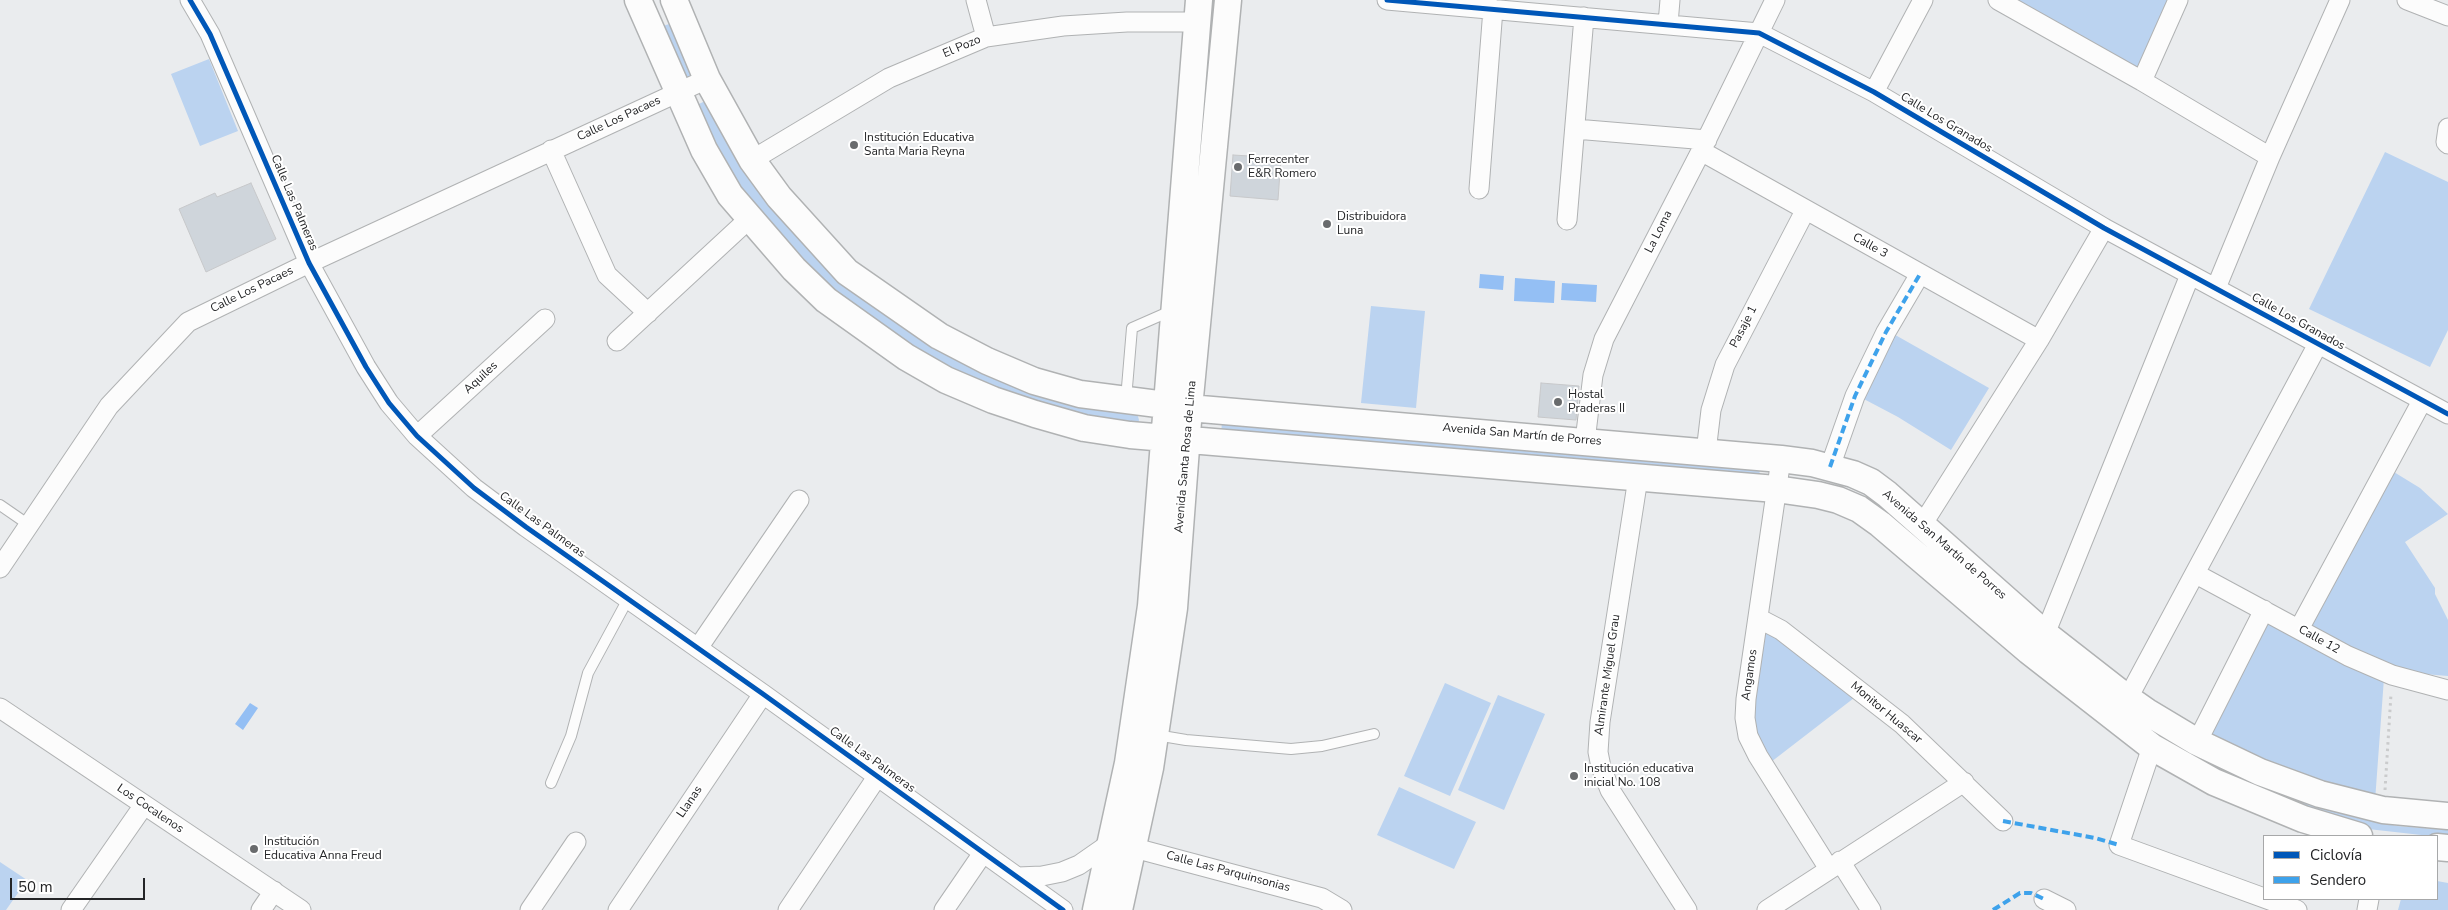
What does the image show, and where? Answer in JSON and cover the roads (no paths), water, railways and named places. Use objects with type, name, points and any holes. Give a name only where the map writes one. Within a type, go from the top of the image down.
[{"type":"main road","name":"Avenida Santa Rosa de Lima","points":[[1096,910],[1122,844],[1155,734],[1174,608],[1178,406],[1228,0]]},
{"type":"main road","name":"Avenida San Martín de Porres","points":[[675,2],[707,79],[752,160],[779,198],[847,272],[925,328],[987,361],[1034,381],[1080,394],[1126,400],[1585,440],[1781,459],[1830,467],[1872,482],[1922,525],[2045,634],[2122,708],[2152,747],[2181,765],[2242,794],[2303,819],[2356,835]]},
{"type":"main road","points":[[642,8],[675,2]]},
{"type":"main road","name":"Avenida San Martín de Porres","points":[[642,8],[677,92],[704,150],[730,194],[794,269],[826,300],[906,357],[946,380],[993,400],[1084,428],[1176,438],[1776,489],[1818,495],[1859,509],[1898,538],[2029,650],[2122,708],[2147,712],[2198,742],[2286,782],[2348,802],[2383,810],[2448,816]]},
{"type":"main road","name":"Avenida Santa Rosa de Lima","points":[[1178,406],[1174,309],[1198,11]]},
{"type":"main road","points":[[826,300],[847,272]]},
{"type":"main road","points":[[906,357],[925,328]]},
{"type":"main road","name":"Avenida Santa Rosa de Lima","points":[[1119,910],[1128,763],[1176,438]]},
{"type":"street","name":"Calle Las Palmeras","points":[[190,0],[210,34],[308,262],[366,367],[389,403],[417,436],[474,488],[526,527],[763,694],[1063,910]]},
{"type":"street","points":[[976,0],[986,37]]},
{"type":"street","name":"Calle Los Granados","points":[[1387,0],[1759,33],[1874,92],[2104,228],[2448,414]]},
{"type":"street","points":[[1668,24],[1670,0]]},
{"type":"street","name":"La Loma","points":[[1585,440],[1593,376],[1604,339],[1704,145],[1775,0]]},
{"type":"street","points":[[1874,92],[1924,0]]},
{"type":"street","points":[[1998,0],[2142,81],[2270,157]]},
{"type":"street","points":[[2142,81],[2178,0]]},
{"type":"street","points":[[2216,288],[2270,157],[2340,0]]},
{"type":"street","points":[[2407,0],[2448,16]]},
{"type":"street","points":[[1478,189],[1493,9]]},
{"type":"street","name":"El Pozo","points":[[752,160],[889,78],[986,37],[1063,26],[1127,22],[1198,11]]},
{"type":"street","points":[[1567,220],[1584,16]]},
{"type":"street","name":"Calle Los Pacaes","points":[[0,568],[109,406],[188,322],[308,262],[707,79]]},
{"type":"street","points":[[1575,129],[1704,145]]},
{"type":"street","name":"Calle 3","points":[[1704,145],[1805,211],[2039,340]]},
{"type":"street","points":[[551,150],[607,274],[648,312]]},
{"type":"street","name":"Pasaje 1","points":[[1706,452],[1711,410],[1725,365],[1805,211]]},
{"type":"street","points":[[617,341],[750,218]]},
{"type":"street","points":[[1922,525],[2039,340],[2104,228]]},
{"type":"street","points":[[1830,467],[1855,396],[1886,332],[1920,274]]},
{"type":"street","points":[[2045,634],[2190,275]]},
{"type":"street","name":"Aquiles","points":[[417,436],[544,319]]},
{"type":"street","points":[[2122,708],[2196,574],[2318,344]]},
{"type":"street","points":[[2299,629],[2422,401]]},
{"type":"street","name":"Angamos","points":[[1781,459],[1746,699],[1745,718],[1748,736],[1758,756],[1835,865],[1871,910]]},
{"type":"street","name":"Almirante Miguel Grau","points":[[1638,478],[1600,722],[1598,752],[1601,767],[1610,790],[1687,910]]},
{"type":"street","points":[[698,648],[799,500]]},
{"type":"street","name":"Calle 12","points":[[2196,574],[2348,656],[2392,675],[2448,690]]},
{"type":"street","points":[[2198,742],[2264,610]]},
{"type":"street","name":"Monitor Huascar","points":[[1758,618],[1781,630],[1902,724],[2003,821]]},
{"type":"street","name":"Llanas","points":[[618,910],[763,694]]},
{"type":"street","name":"Los Cocalenos","points":[[0,708],[301,910]]},
{"type":"street","points":[[2152,747],[2119,845],[2263,898]]},
{"type":"street","points":[[788,910],[877,777]]},
{"type":"street","points":[[1767,910],[1964,782]]},
{"type":"street","points":[[71,910],[144,805]]},
{"type":"street","points":[[530,910],[576,842]]},
{"type":"street","points":[[1018,877],[1042,876],[1071,868],[1122,844]]},
{"type":"street","name":"Calle Las Parquinsonias","points":[[1122,844],[1322,898],[1342,910]]},
{"type":"street","points":[[944,910],[983,853]]},
{"type":"street","points":[[261,910],[274,892]]},
{"type":"street","points":[[2044,899],[2066,910]]},
{"type":"street","points":[[2270,900],[2297,910]]},
{"type":"lane","points":[[1126,400],[1132,328],[1174,309]]},
{"type":"lane","points":[[0,505],[29,525]]},
{"type":"lane","points":[[551,783],[570,736],[588,673],[628,599]]},
{"type":"lane","points":[[1155,734],[1186,740],[1291,748],[1322,746],[1374,734]]},
{"type":"water","points":[[1480,274],[1504,276],[1503,290],[1479,288]]},
{"type":"water","points":[[1515,278],[1555,281],[1554,303],[1514,301]]},
{"type":"water","points":[[1562,283],[1597,285],[1596,302],[1561,300]]},
{"type":"water","points":[[250,703],[258,708],[243,730],[235,724]]},
{"type":"place","name":"Institución Educativa Santa Maria Reyna","points":[[854,145]]},
{"type":"place","name":"Ferrecenter E&R Romero","points":[[1238,167]]},
{"type":"place","name":"Distribuidora Luna","points":[[1327,224]]},
{"type":"place","name":"Hostal Praderas II","points":[[1558,402]]},
{"type":"place","name":"Institución educativa inicial No. 108","points":[[1574,776]]},
{"type":"place","name":"Institución Educativa Anna Freud","points":[[254,849]]}]
